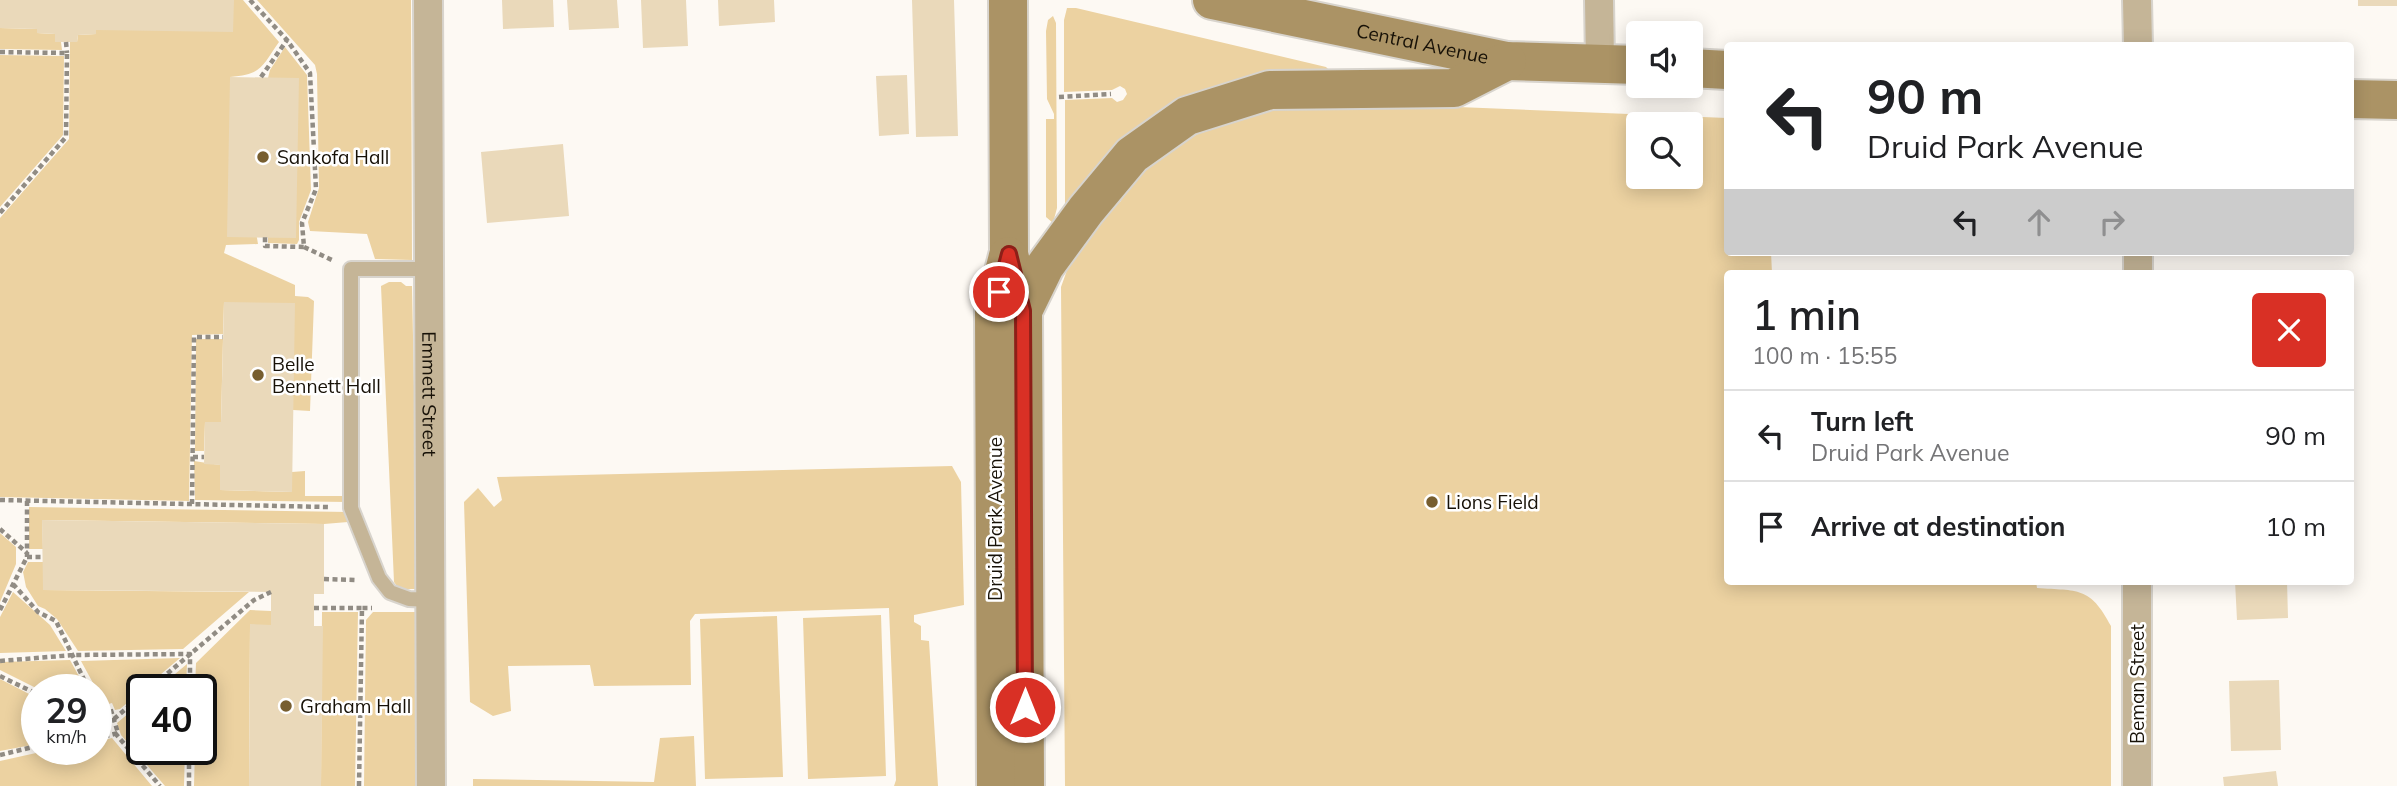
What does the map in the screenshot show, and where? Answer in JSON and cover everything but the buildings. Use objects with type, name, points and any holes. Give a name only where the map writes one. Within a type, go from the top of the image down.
[{"type":"street","name":"Emmett Street","points":[[428,0],[431,786]]},
{"type":"street","name":"Druid Park Avenue","points":[[1008,0],[1009,254],[1023,311],[1026,786]]},
{"type":"street","name":"Central Avenue","points":[[1212,0],[1507,61],[1626,64]]},
{"type":"street","points":[[1599,0],[1600,62]]},
{"type":"street","points":[[2137,0],[2138,42]]},
{"type":"street","points":[[1023,311],[1045,266],[1086,210],[1132,156],[1187,116],[1270,90],[1454,88],[1507,61]]},
{"type":"street","points":[[1703,69],[1724,71]]},
{"type":"street","points":[[2354,99],[2397,100]]},
{"type":"street","name":"Druid Park Avenue","points":[[996,786],[994,311],[1009,254]]},
{"type":"street","name":"Beman Street","points":[[2137,585],[2137,786]]},
{"type":"lane","points":[[429,269],[351,269],[351,508],[379,579],[390,592],[431,604]]},
{"type":"path","points":[[250,0],[287,40],[310,72],[316,189],[302,223],[304,247],[265,246],[265,237]]},
{"type":"path","points":[[261,77],[287,40]]},
{"type":"path","points":[[0,213],[66,137],[66,42]]},
{"type":"path","points":[[0,52],[67,53]]},
{"type":"path","points":[[1059,97],[1111,94]]},
{"type":"path","points":[[192,504],[194,337],[223,337]]},
{"type":"path","points":[[192,457],[204,457]]},
{"type":"path","points":[[0,500],[351,508]]},
{"type":"path","points":[[0,610],[27,555],[27,500]]},
{"type":"path","points":[[0,528],[27,555],[43,557]]},
{"type":"path","points":[[13,584],[38,612],[56,621],[81,674]]},
{"type":"path","points":[[167,674],[254,600],[271,592]]},
{"type":"path","points":[[314,608],[431,604]]},
{"type":"path","points":[[359,786],[362,608]]},
{"type":"path","points":[[0,661],[73,656],[190,654]]},
{"type":"path","points":[[190,654],[190,674]]},
{"type":"path","points":[[0,676],[21,686]]},
{"type":"path","points":[[114,719],[126,709]]},
{"type":"path","points":[[112,713],[118,733],[112,734]]},
{"type":"path","points":[[115,733],[160,786]]},
{"type":"path","points":[[0,755],[21,750]]},
{"type":"path","points":[[189,765],[189,786]]},
{"type":"shaded area","points":[[243,0],[279,42],[260,68],[249,74],[230,77],[258,244],[226,245],[224,253],[295,285],[295,296],[308,297],[314,301],[310,411],[293,410],[224,302],[223,334],[192,335],[189,501],[0,497],[0,218],[69,139],[70,42],[77,42],[78,35],[96,34],[96,30]]},
{"type":"shaded area","points":[[257,0],[411,0],[412,260],[375,259],[367,234],[310,231],[308,222],[319,188],[315,65]]},
{"type":"shaded area","points":[[1067,8],[1326,67],[1330,71],[1260,82],[1065,218],[1065,100],[1112,98],[1117,102],[1123,100],[1127,94],[1120,86],[1112,90],[1064,92],[1064,20]]},
{"type":"shaded area","points":[[1053,16],[1056,23],[1057,208],[1053,223],[1046,217],[1046,119],[1054,119],[1054,114],[1047,99],[1046,31],[1048,20]]},
{"type":"shaded area","points":[[0,28],[37,29],[37,33],[55,34],[55,42],[61,42],[62,50],[0,49]]},
{"type":"shaded area","points":[[285,47],[307,75],[311,190],[299,222],[297,244],[268,243],[268,78]]},
{"type":"shaded area","points":[[0,55],[64,56],[63,135],[0,207]]},
{"type":"shaded area","points":[[1335,102],[1626,114],[1626,189],[1703,189],[1703,117],[1724,118],[1724,256],[1771,256],[1772,270],[1724,270],[1724,585],[2037,585],[2037,588],[2082,593],[2096,604],[2111,626],[2111,786],[1065,786],[1061,287],[1071,259],[1110,202],[1117,204],[1121,201],[1124,187],[1140,173],[1191,137],[1229,120],[1270,108]]},
{"type":"shaded area","points":[[389,282],[412,286],[418,589],[399,589],[394,582],[381,286]]},
{"type":"shaded area","points":[[196,339],[223,339],[221,422],[205,422],[204,451],[195,451]]},
{"type":"shaded area","points":[[194,461],[220,465],[220,490],[291,492],[292,472],[305,471],[305,496],[342,496],[347,502],[195,500]]},
{"type":"shaded area","points":[[952,466],[961,482],[964,605],[914,615],[914,622],[921,626],[921,640],[929,641],[938,786],[894,786],[896,780],[889,608],[695,614],[690,621],[691,685],[594,686],[590,665],[508,666],[511,711],[493,716],[470,702],[464,502],[478,488],[494,507],[502,500],[497,477]]},
{"type":"shaded area","points":[[29,507],[348,512],[348,522],[324,524],[42,520],[43,549],[29,549]]},
{"type":"shaded area","points":[[0,533],[16,547],[16,564],[0,602]]},
{"type":"shaded area","points":[[28,562],[43,562],[43,590],[249,592],[183,649],[78,651],[57,619],[38,606],[26,587],[23,572]]},
{"type":"shaded area","points":[[13,592],[50,625],[66,651],[0,653],[0,617]]},
{"type":"shaded area","points":[[250,610],[271,611],[271,625],[250,625],[249,786],[194,786],[195,765],[217,765],[217,674],[196,674],[196,663]]},
{"type":"shaded area","points":[[322,612],[358,612],[355,786],[321,786]]},
{"type":"shaded area","points":[[373,612],[418,612],[420,786],[364,786],[366,620]]},
{"type":"shaded area","points":[[881,615],[886,776],[808,779],[803,618]]},
{"type":"shaded area","points":[[777,616],[783,777],[705,779],[700,619]]},
{"type":"shaded area","points":[[180,658],[161,674],[126,674],[126,704],[115,710],[112,703],[112,674],[88,674],[81,661]]},
{"type":"shaded area","points":[[70,660],[78,674],[21,674],[21,680],[0,670],[0,662]]},
{"type":"shaded area","points":[[187,664],[187,674],[175,674]]},
{"type":"shaded area","points":[[0,679],[21,690],[21,747],[0,751]]},
{"type":"shaded area","points":[[126,715],[126,741],[121,735],[117,723]]},
{"type":"shaded area","points":[[694,736],[696,786],[473,786],[473,779],[654,782],[660,738]]},
{"type":"shaded area","points":[[112,738],[126,755],[126,765],[134,765],[152,786],[0,786],[0,761],[21,756],[21,765],[112,765]]},
{"type":"shaded area","points":[[147,765],[185,765],[184,786],[165,786]]},
{"type":"place","name":"Sankofa Hall","points":[[263,157]]},
{"type":"place","name":"Belle Bennett Hall","points":[[258,375]]},
{"type":"place","name":"Lions Field","points":[[1432,502]]},
{"type":"place","name":"Graham Hall","points":[[286,706]]},
{"type":"route","points":[[999,292],[1009,254],[1023,311],[1025,707]]}]
